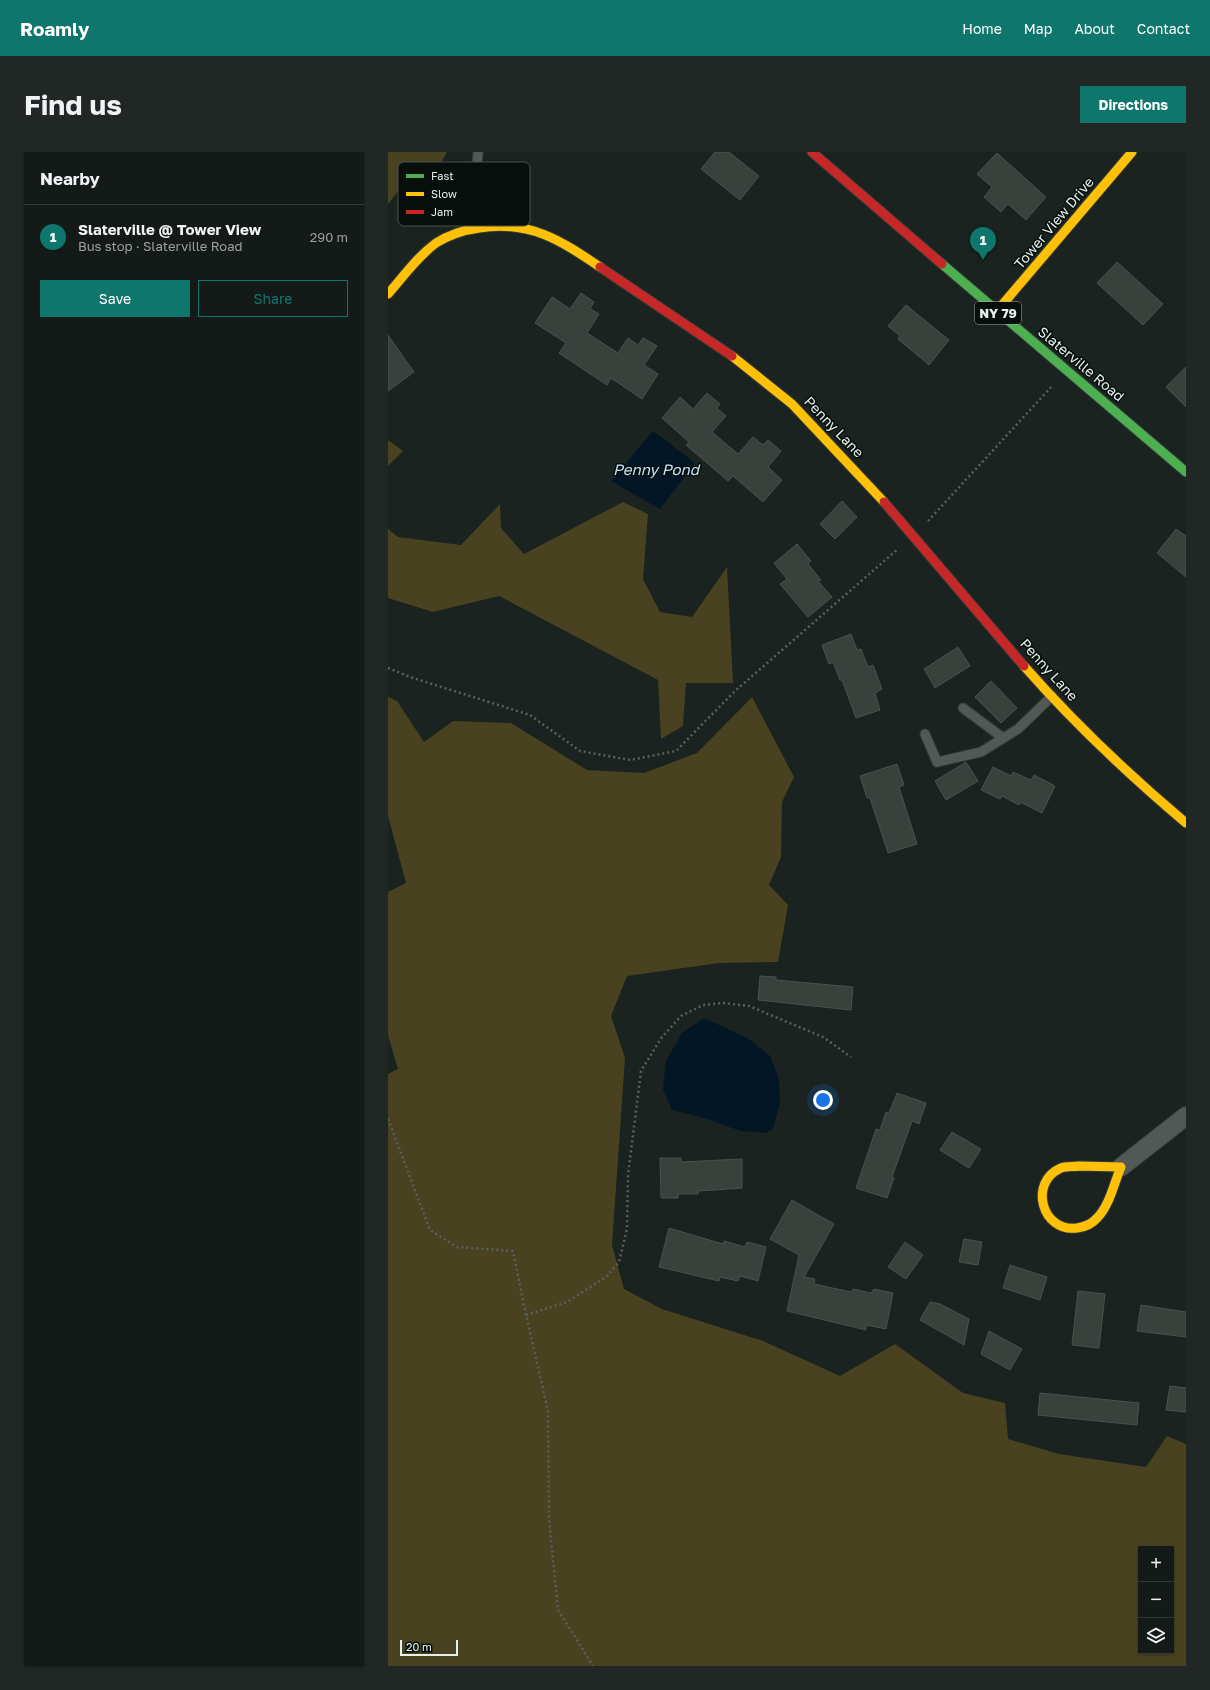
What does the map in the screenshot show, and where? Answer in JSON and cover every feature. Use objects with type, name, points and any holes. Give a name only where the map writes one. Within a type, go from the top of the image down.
[{"type":"main road","name":"Slaterville Road","points":[[812,152],[1186,472]]},
{"type":"main road","name":"Tower View Drive","points":[[997,311],[1132,152]]},
{"type":"main road","name":"Penny Lane","points":[[388,294],[428,250],[450,236],[473,229],[494,226]]},
{"type":"main road","name":"Penny Lane","points":[[510,226],[527,228],[551,236],[569,246],[750,366],[778,390],[854,467],[1052,696],[1105,752],[1186,823]]},
{"type":"main road","points":[[1121,1167],[1100,1215],[1091,1224],[1078,1228],[1065,1229],[1053,1223],[1044,1213],[1041,1200],[1042,1187],[1050,1175],[1060,1168],[1121,1167]]},
{"type":"street","points":[[1121,1167],[1186,1116]]},
{"type":"lane","points":[[477,162],[478,152]]},
{"type":"lane","points":[[925,734],[937,762],[980,752],[1018,729],[1052,696]]},
{"type":"lane","points":[[963,708],[1002,738]]},
{"type":"path","points":[[388,668],[413,678],[530,715],[580,751],[630,760],[676,751],[735,692],[913,536],[1067,370]]},
{"type":"path","points":[[526,1314],[567,1302],[606,1277],[619,1262],[627,1229],[628,1174],[641,1071],[662,1037],[681,1016],[703,1005],[724,1003],[749,1006],[823,1037],[851,1057]]},
{"type":"path","points":[[388,1119],[430,1230],[457,1247],[513,1251],[548,1411],[549,1520],[558,1610],[593,1666]]},
{"type":"shaded area","points":[[388,152],[447,152],[442,162],[398,162],[398,191],[388,204]]},
{"type":"shaded area","points":[[388,440],[403,451],[388,466]]},
{"type":"shaded area","points":[[623,502],[648,514],[643,579],[660,612],[692,617],[727,567],[733,683],[686,683],[683,726],[661,739],[658,680],[499,596],[433,612],[388,598],[388,529],[398,537],[461,545],[500,504],[501,528],[524,554]]},
{"type":"shaded area","points":[[388,697],[397,701],[424,742],[453,721],[511,723],[587,770],[644,773],[697,753],[752,697],[794,777],[782,802],[781,857],[769,885],[788,905],[778,962],[719,963],[627,976],[611,1016],[625,1058],[612,1245],[624,1289],[662,1309],[763,1341],[840,1376],[895,1344],[963,1393],[1005,1403],[1008,1439],[1059,1454],[1146,1467],[1167,1436],[1186,1444],[1186,1666],[388,1666],[388,1074],[398,1069],[388,1035],[388,892],[406,883],[388,816]]},
{"type":"water","name":"Penny Pond","points":[[653,431],[695,463],[660,509],[611,481]]},
{"type":"water","points":[[704,1018],[749,1039],[770,1056],[779,1080],[780,1103],[773,1128],[766,1133],[741,1131],[701,1117],[672,1110],[663,1089],[666,1061],[682,1033]]},
{"type":"building","points":[[715,152],[729,152],[759,176],[740,200],[701,169]]},
{"type":"building","points":[[997,153],[1046,197],[1026,220],[1008,204],[1001,212],[984,197],[992,187],[977,174]]},
{"type":"building","points":[[1117,262],[1163,304],[1143,325],[1097,283]]},
{"type":"building","points":[[581,293],[594,302],[590,309],[599,314],[587,333],[618,353],[628,338],[638,345],[643,338],[657,346],[644,365],[658,374],[642,399],[611,378],[607,385],[559,353],[566,343],[535,323],[552,297],[570,309]]},
{"type":"building","points":[[906,305],[949,340],[929,365],[898,339],[900,336],[888,326]]},
{"type":"building","points":[[388,335],[414,372],[388,391]]},
{"type":"building","points":[[1186,367],[1186,407],[1166,387]]},
{"type":"building","points":[[707,393],[720,404],[717,408],[726,416],[712,432],[738,454],[753,437],[763,445],[768,440],[781,451],[768,467],[782,480],[763,502],[733,476],[728,481],[686,445],[689,442],[662,418],[680,397],[693,409]]},
{"type":"building","points":[[842,501],[857,517],[835,539],[820,524]]},
{"type":"building","points":[[1176,529],[1186,536],[1186,577],[1157,553]]},
{"type":"building","points":[[797,544],[811,561],[808,564],[821,580],[818,581],[832,597],[808,617],[780,584],[787,579],[774,563]]},
{"type":"building","points":[[851,634],[857,650],[861,649],[868,667],[873,665],[882,689],[875,693],[880,710],[856,718],[842,680],[840,680],[833,662],[829,664],[822,645]]},
{"type":"building","points":[[958,647],[970,666],[935,688],[924,669]]},
{"type":"building","points":[[991,681],[1017,708],[1001,723],[975,697]]},
{"type":"building","points":[[966,762],[978,781],[946,800],[935,781]]},
{"type":"building","points":[[897,764],[904,785],[899,787],[917,844],[888,853],[870,798],[867,798],[860,776]]},
{"type":"building","points":[[993,767],[1011,776],[1013,772],[1031,780],[1034,775],[1055,786],[1042,813],[1020,802],[1019,805],[1002,796],[1000,799],[981,790]]},
{"type":"building","points":[[760,976],[776,977],[776,980],[853,987],[851,1010],[758,1000]]},
{"type":"building","points":[[897,1093],[926,1103],[919,1124],[912,1121],[892,1177],[894,1178],[887,1198],[856,1188],[876,1129],[880,1130],[886,1112],[889,1113]]},
{"type":"building","points":[[952,1132],[981,1149],[969,1168],[940,1150]]},
{"type":"building","points":[[660,1158],[681,1158],[681,1162],[742,1159],[742,1188],[699,1191],[698,1194],[678,1194],[678,1198],[661,1198]]},
{"type":"building","points":[[792,1200],[834,1224],[804,1277],[815,1279],[814,1284],[851,1292],[853,1289],[871,1293],[874,1289],[893,1293],[886,1329],[866,1325],[866,1330],[787,1311],[799,1255],[770,1239]]},
{"type":"building","points":[[669,1228],[723,1244],[724,1241],[745,1247],[747,1242],[766,1247],[758,1281],[740,1276],[738,1281],[720,1277],[719,1281],[659,1267]]},
{"type":"building","points":[[964,1239],[982,1242],[978,1265],[959,1262]]},
{"type":"building","points":[[905,1242],[923,1255],[906,1279],[888,1267]]},
{"type":"building","points":[[1010,1265],[1047,1277],[1040,1300],[1003,1288]]},
{"type":"building","points":[[1078,1291],[1105,1294],[1099,1348],[1072,1345]]},
{"type":"building","points":[[930,1302],[940,1304],[969,1319],[964,1345],[920,1320]]},
{"type":"building","points":[[1141,1305],[1186,1312],[1186,1337],[1137,1331]]},
{"type":"building","points":[[989,1331],[1022,1349],[1010,1370],[981,1354]]},
{"type":"building","points":[[1170,1386],[1186,1388],[1186,1412],[1166,1410]]},
{"type":"building","points":[[1040,1393],[1139,1403],[1137,1425],[1038,1415]]},
{"type":"traffic: fast","points":[[942,264],[1186,472]]},
{"type":"traffic: slow","points":[[997,311],[1132,152]]},
{"type":"traffic: slow","points":[[388,294],[416,261],[436,243],[457,233],[479,228],[497,226],[514,227],[544,234],[571,248],[600,267]]},
{"type":"traffic: slow","points":[[732,356],[792,404],[884,502]]},
{"type":"traffic: slow","points":[[1024,666],[1062,708],[1102,748],[1186,823]]},
{"type":"traffic: slow","points":[[1079,1166],[1121,1167],[1109,1200],[1098,1217],[1083,1227],[1065,1227],[1055,1223],[1048,1215],[1042,1194],[1045,1184],[1051,1175],[1061,1168],[1079,1166]]},
{"type":"traffic: jam","points":[[812,152],[942,264]]},
{"type":"traffic: jam","points":[[600,267],[732,356]]},
{"type":"traffic: jam","points":[[884,502],[1024,666]]},
{"type":"place","name":"Slaterville @ Tower View","points":[[983,260]]}]
